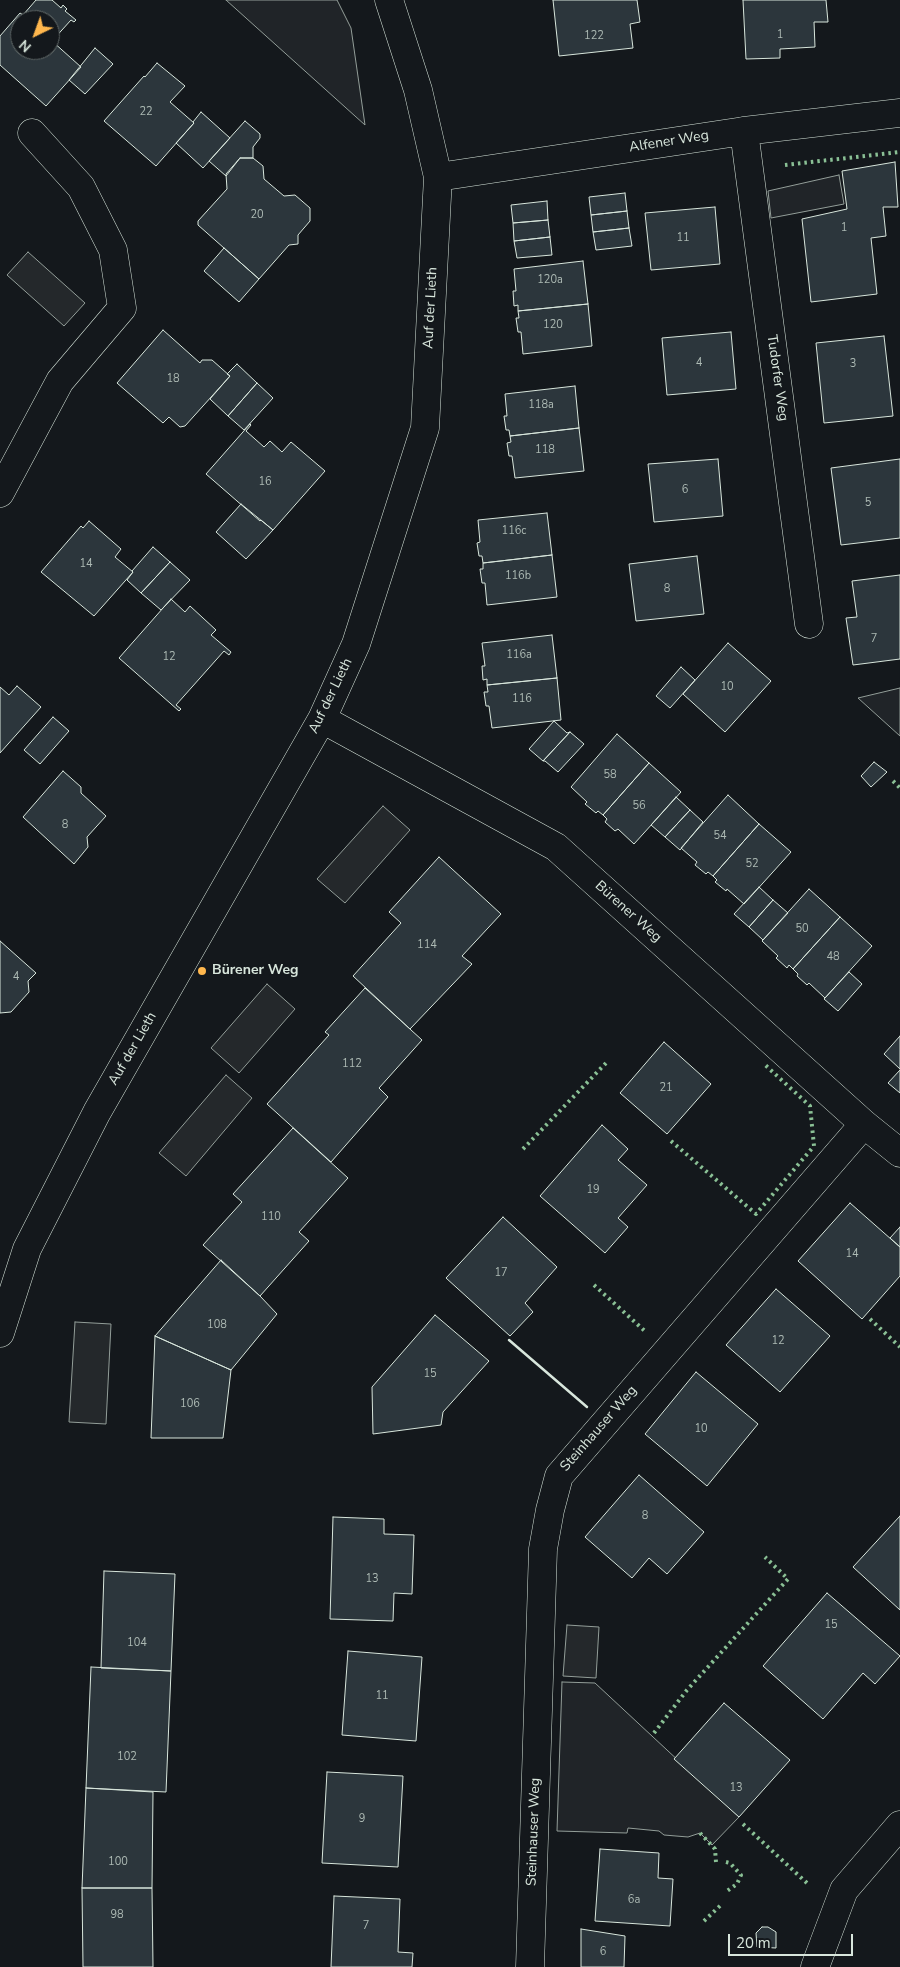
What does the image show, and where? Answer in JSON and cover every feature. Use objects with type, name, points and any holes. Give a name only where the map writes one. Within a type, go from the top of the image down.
[{"type":"street","name":"Auf der Lieth","points":[[0,1333],[26,1249],[97,1112],[322,719],[356,644],[425,428],[438,177],[418,90],[389,0]]},
{"type":"street","name":"Alfener Weg","points":[[438,177],[744,131],[900,113]]},
{"type":"street","name":"Tudorfer Weg","points":[[744,131],[809,624]]},
{"type":"street","points":[[0,493],[60,381],[122,308],[113,250],[81,187],[32,133]]},
{"type":"street","name":"Bürener Weg","points":[[322,719],[556,847],[864,1124],[900,1153]]},
{"type":"street","name":"Steinhauser Weg","points":[[530,1967],[543,1549],[550,1510],[559,1476],[864,1124]]},
{"type":"street","points":[[815,1967],[844,1890],[900,1825]]},
{"type":"shaded area","points":[[226,0],[337,0],[351,28],[365,125]]},
{"type":"shaded area","points":[[839,175],[844,204],[771,218],[768,191]]},
{"type":"shaded area","points":[[28,252],[85,303],[64,326],[7,275]]},
{"type":"shaded area","points":[[900,688],[900,736],[858,698]]},
{"type":"shaded area","points":[[383,806],[410,830],[345,903],[317,879]]},
{"type":"shaded area","points":[[267,984],[295,1009],[239,1073],[211,1048]]},
{"type":"shaded area","points":[[226,1075],[252,1098],[186,1176],[159,1153]]},
{"type":"shaded area","points":[[75,1322],[111,1324],[106,1424],[69,1422]]},
{"type":"shaded area","points":[[567,1625],[599,1627],[596,1678],[563,1676]]},
{"type":"shaded area","points":[[562,1682],[595,1683],[739,1817],[712,1845],[700,1833],[688,1837],[664,1835],[659,1831],[628,1828],[627,1833],[557,1831]]},
{"type":"building","points":[[36,0],[52,0],[61,8],[63,5],[67,9],[65,11],[76,20],[74,22],[71,20],[60,32],[60,10],[27,10]]},
{"type":"building","points":[[553,0],[637,0],[640,22],[630,24],[633,48],[559,56]]},
{"type":"building","points":[[743,0],[826,0],[828,22],[814,22],[815,47],[780,49],[780,58],[746,59]]},
{"type":"building","points":[[10,24],[10,60],[60,60],[60,48],[81,67],[46,106],[0,65],[0,36]]},
{"type":"building","points":[[95,48],[113,64],[85,94],[69,80]]},
{"type":"building","points":[[157,63],[185,86],[170,102],[194,123],[156,166],[104,121]]},
{"type":"building","points":[[201,112],[230,138],[203,168],[176,143]]},
{"type":"building","points":[[245,121],[260,134],[260,138],[253,147],[253,158],[240,158],[226,176],[209,161]]},
{"type":"building","points":[[240,158],[253,158],[263,166],[264,179],[284,196],[295,195],[310,208],[310,221],[298,235],[298,244],[289,245],[259,279],[198,225],[198,221],[227,189],[226,174]]},
{"type":"building","points":[[895,162],[898,207],[883,207],[886,236],[871,238],[877,294],[811,302],[802,219],[847,209],[842,171]]},
{"type":"building","points":[[625,193],[627,211],[591,215],[589,197]]},
{"type":"building","points":[[547,201],[548,220],[513,223],[511,205]]},
{"type":"building","points":[[715,207],[720,264],[651,270],[645,213]]},
{"type":"building","points":[[627,211],[629,228],[593,232],[591,215]]},
{"type":"building","points":[[548,220],[550,237],[514,241],[513,223]]},
{"type":"building","points":[[629,228],[632,246],[596,250],[593,232]]},
{"type":"building","points":[[550,237],[552,255],[517,258],[514,241]]},
{"type":"building","points":[[224,248],[259,279],[239,302],[204,271]]},
{"type":"building","points":[[583,261],[588,304],[518,311],[518,305],[514,306],[513,291],[516,291],[514,269]]},
{"type":"building","points":[[588,304],[592,346],[523,354],[521,332],[518,332],[516,318],[519,318],[518,311]]},
{"type":"building","points":[[163,330],[200,363],[202,360],[212,360],[230,376],[185,426],[180,427],[169,417],[163,423],[117,383]]},
{"type":"building","points":[[731,332],[736,389],[667,395],[662,338]]},
{"type":"building","points":[[884,336],[893,416],[824,423],[816,343]]},
{"type":"building","points":[[237,364],[257,383],[228,416],[210,399],[230,376],[227,374]]},
{"type":"building","points":[[257,383],[273,398],[244,430],[228,416]]},
{"type":"building","points":[[575,386],[579,428],[510,436],[509,430],[506,430],[504,416],[507,416],[505,394]]},
{"type":"building","points":[[250,424],[246,431],[264,447],[270,441],[282,452],[291,442],[325,471],[273,530],[206,474]]},
{"type":"building","points":[[579,428],[584,471],[515,478],[512,456],[509,456],[507,443],[511,442],[510,436]]},
{"type":"building","points":[[718,459],[723,516],[654,522],[648,464]]},
{"type":"building","points":[[900,459],[900,538],[841,545],[831,468]]},
{"type":"building","points":[[241,504],[273,530],[246,559],[216,532]]},
{"type":"building","points":[[547,513],[552,555],[483,563],[482,556],[479,556],[477,543],[480,542],[478,520]]},
{"type":"building","points":[[89,521],[121,549],[115,557],[133,572],[94,616],[41,572],[81,526],[83,528]]},
{"type":"building","points":[[153,547],[170,562],[141,593],[127,580],[132,571]]},
{"type":"building","points":[[552,555],[557,597],[487,605],[485,583],[482,583],[480,569],[483,569],[483,563]]},
{"type":"building","points":[[697,556],[704,614],[636,621],[629,564]]},
{"type":"building","points":[[170,562],[190,580],[161,610],[141,593]]},
{"type":"building","points":[[900,575],[900,659],[853,665],[846,618],[857,617],[852,581]]},
{"type":"building","points":[[171,599],[185,612],[190,606],[216,630],[211,635],[231,652],[229,655],[224,651],[176,705],[181,709],[179,711],[119,658]]},
{"type":"building","points":[[552,635],[557,678],[487,685],[487,679],[483,680],[482,666],[485,666],[482,643]]},
{"type":"building","points":[[728,643],[771,681],[725,732],[683,694]]},
{"type":"building","points":[[681,667],[695,680],[670,708],[656,696]]},
{"type":"building","points":[[557,678],[561,720],[492,728],[489,706],[486,706],[484,692],[488,692],[487,685]]},
{"type":"building","points":[[17,686],[41,707],[0,753],[0,687],[9,695]]},
{"type":"building","points":[[53,717],[69,731],[40,764],[24,750]]},
{"type":"building","points":[[554,721],[567,733],[570,732],[543,761],[529,749]]},
{"type":"building","points":[[570,732],[584,744],[558,772],[543,761]]},
{"type":"building","points":[[617,734],[649,763],[603,815],[598,811],[596,813],[585,804],[587,802],[571,787]]},
{"type":"building","points":[[874,762],[887,772],[871,787],[861,776]]},
{"type":"building","points":[[649,763],[681,792],[634,844],[618,829],[615,831],[605,822],[607,819],[603,815]]},
{"type":"building","points":[[63,771],[81,787],[81,793],[106,816],[87,837],[88,847],[74,864],[23,817]]},
{"type":"building","points":[[728,795],[759,824],[713,876],[708,872],[706,874],[695,865],[697,862],[681,848]]},
{"type":"building","points":[[676,797],[690,810],[665,837],[651,825]]},
{"type":"building","points":[[690,810],[703,822],[680,850],[665,837]]},
{"type":"building","points":[[759,824],[791,852],[744,904],[727,889],[726,891],[715,882],[717,880],[713,876]]},
{"type":"building","points":[[439,857],[501,914],[462,956],[472,964],[410,1029],[353,976],[401,923],[389,912]]},
{"type":"building","points":[[759,887],[773,900],[749,927],[734,914]]},
{"type":"building","points":[[809,889],[840,917],[793,969],[789,965],[787,968],[776,958],[778,956],[762,941]]},
{"type":"building","points":[[773,900],[788,913],[763,940],[749,927]]},
{"type":"building","points":[[840,917],[872,946],[825,998],[809,983],[807,985],[797,976],[798,974],[793,969]]},
{"type":"building","points":[[0,941],[36,973],[28,981],[29,992],[11,1012],[0,1013]]},
{"type":"building","points":[[849,972],[862,984],[838,1011],[824,999]]},
{"type":"building","points":[[365,988],[422,1040],[379,1088],[388,1097],[331,1162],[267,1104],[329,1035],[325,1032]]},
{"type":"building","points":[[900,1036],[900,1069],[884,1054]]},
{"type":"building","points":[[664,1042],[711,1084],[667,1134],[620,1093]]},
{"type":"building","points":[[900,1070],[900,1093],[888,1083]]},
{"type":"building","points":[[602,1125],[628,1149],[618,1160],[647,1185],[618,1218],[628,1227],[605,1253],[540,1196]]},
{"type":"building","points":[[293,1128],[348,1178],[299,1232],[309,1241],[260,1296],[203,1245],[242,1202],[233,1194]]},
{"type":"building","points":[[850,1203],[900,1247],[900,1276],[862,1319],[798,1261]]},
{"type":"building","points":[[503,1217],[557,1267],[525,1303],[533,1312],[510,1336],[446,1278]]},
{"type":"building","points":[[900,1227],[900,1247],[890,1238]]},
{"type":"building","points":[[221,1260],[277,1314],[231,1370],[155,1336]]},
{"type":"building","points":[[776,1289],[830,1336],[780,1392],[726,1345]]},
{"type":"building","points":[[435,1315],[489,1361],[443,1412],[441,1425],[373,1434],[372,1387]]},
{"type":"building","points":[[155,1336],[231,1370],[223,1438],[151,1438]]},
{"type":"building","points":[[696,1372],[758,1424],[707,1486],[645,1434]]},
{"type":"building","points":[[639,1475],[704,1532],[667,1574],[649,1558],[632,1578],[585,1537]]},
{"type":"building","points":[[900,1516],[900,1610],[853,1567]]},
{"type":"building","points":[[333,1517],[384,1519],[384,1534],[414,1535],[412,1594],[394,1593],[393,1621],[330,1619]]},
{"type":"building","points":[[104,1571],[175,1574],[171,1671],[101,1668]]},
{"type":"building","points":[[827,1593],[900,1656],[875,1684],[863,1673],[823,1719],[763,1666]]},
{"type":"building","points":[[348,1651],[422,1657],[416,1741],[342,1735]]},
{"type":"building","points":[[91,1667],[171,1671],[166,1792],[86,1788]]},
{"type":"building","points":[[724,1703],[790,1760],[739,1817],[674,1759]]},
{"type":"building","points":[[327,1772],[403,1776],[398,1867],[322,1863]]},
{"type":"building","points":[[86,1788],[153,1792],[152,1888],[82,1888]]},
{"type":"building","points":[[600,1849],[659,1853],[658,1878],[673,1879],[670,1926],[595,1921]]},
{"type":"building","points":[[82,1888],[152,1888],[153,1967],[83,1967]]},
{"type":"building","points":[[334,1896],[400,1899],[398,1952],[413,1953],[412,1967],[331,1967]]},
{"type":"building","points":[[762,1927],[768,1927],[776,1932],[776,1948],[757,1947],[756,1933]]},
{"type":"building","points":[[581,1929],[625,1936],[624,1967],[581,1967]]},
{"type":"hedge","points":[[785,165],[900,152]]},
{"type":"hedge","points":[[893,781],[900,788]]},
{"type":"hedge","points":[[523,1149],[606,1063]]},
{"type":"hedge","points":[[671,1141],[756,1214],[814,1146],[810,1106],[763,1063]]},
{"type":"hedge","points":[[594,1285],[647,1333]]},
{"type":"hedge","points":[[870,1319],[900,1347]]},
{"type":"hedge","points":[[654,1733],[687,1690],[788,1579],[765,1557]]},
{"type":"hedge","points":[[743,1824],[808,1884]]},
{"type":"hedge","points":[[700,1833],[715,1849],[716,1862]]},
{"type":"hedge","points":[[726,1862],[730,1863],[741,1875],[737,1884],[727,1891]]},
{"type":"hedge","points":[[704,1921],[722,1904]]},
{"type":"wall","points":[[509,1340],[587,1407]]},
{"type":"place","name":"Bürener Weg","points":[[202,971]]}]
